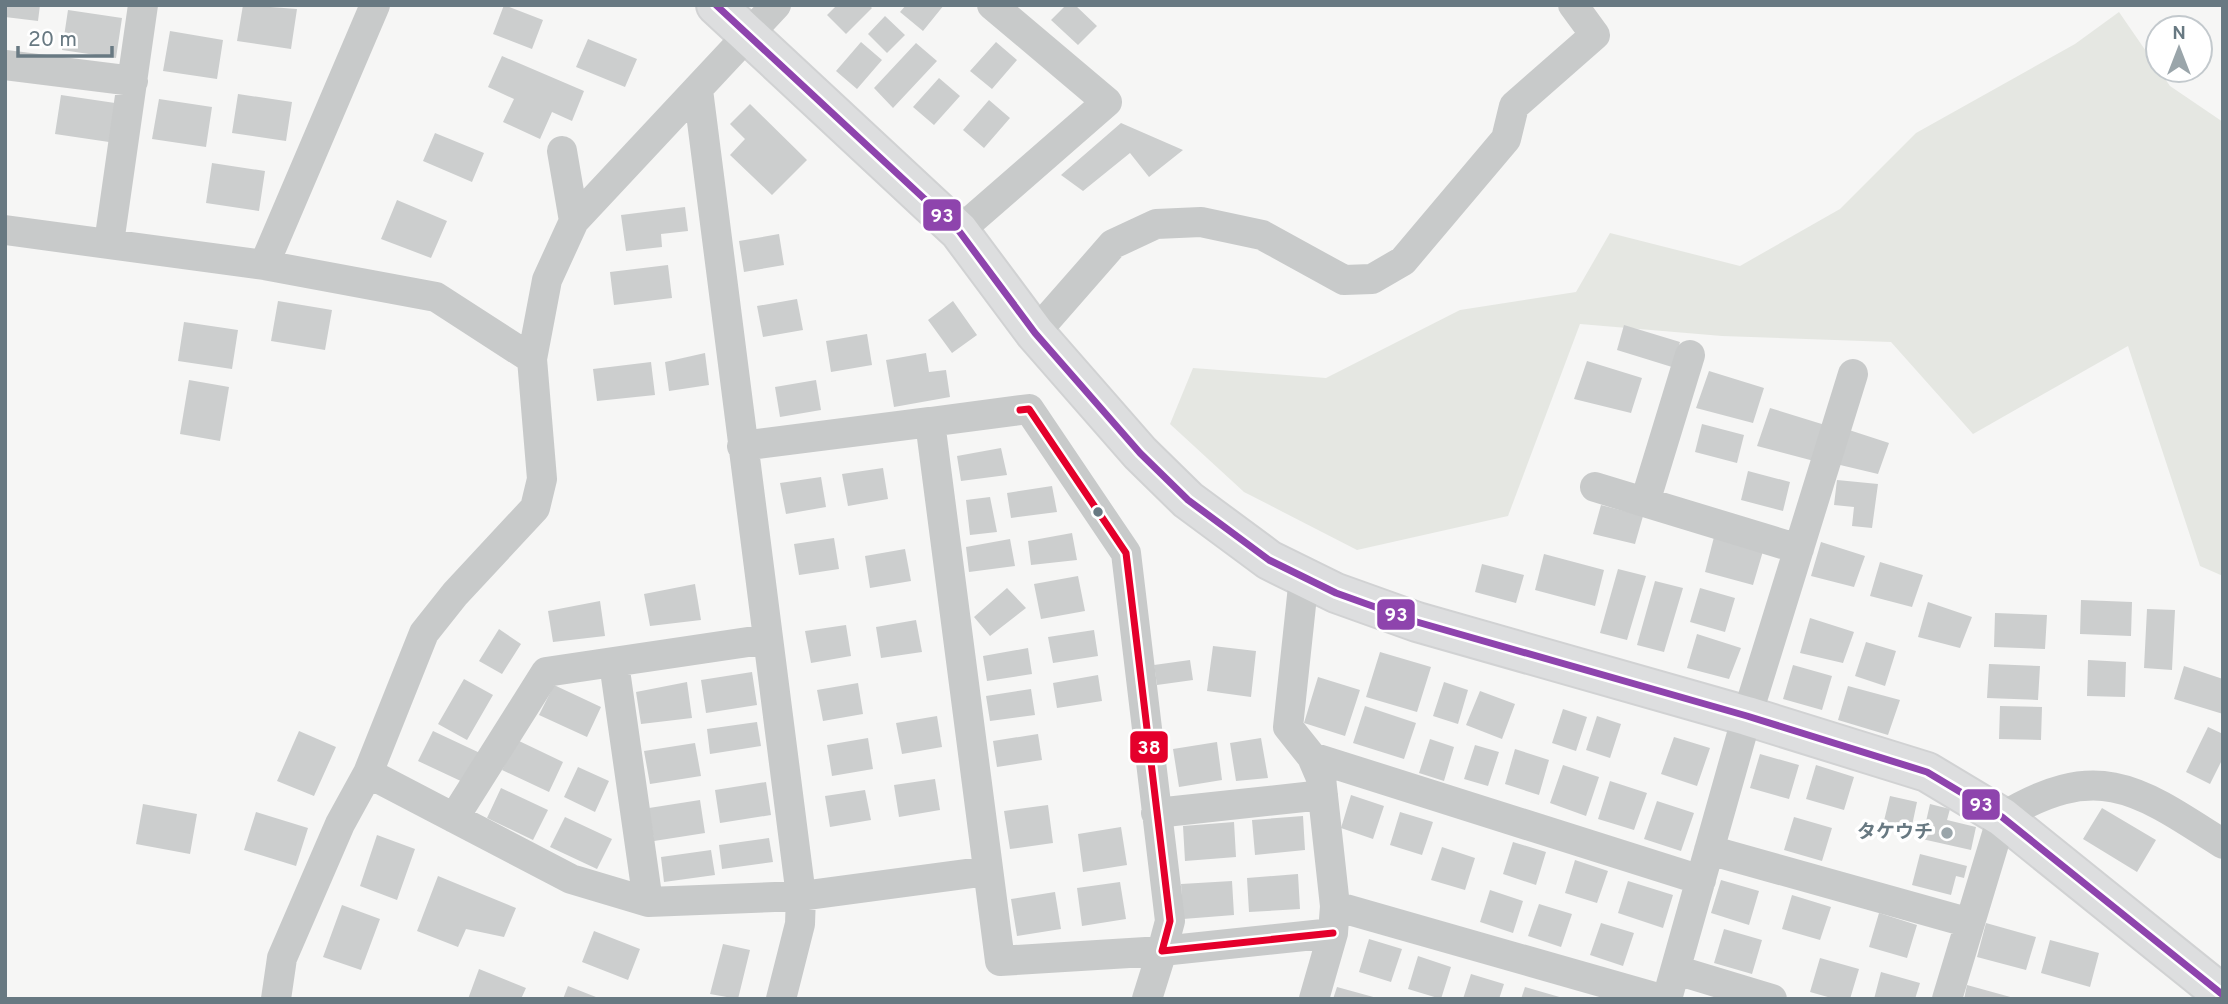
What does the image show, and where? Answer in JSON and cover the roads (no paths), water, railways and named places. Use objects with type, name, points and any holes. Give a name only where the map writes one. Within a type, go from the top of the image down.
[{"type":"main road","points":[[716,5],[959,231],[1035,333],[1140,453],[1188,500],[1269,559],[1336,593],[1417,622],[1747,716],[1927,772],[2002,817],[2223,995]]},
{"type":"street","points":[[109,243],[143,5]]},
{"type":"street","points":[[264,265],[375,5]]},
{"type":"street","points":[[276,999],[282,958],[340,824],[368,773],[424,632],[454,594],[535,508],[542,479],[532,359],[547,280],[574,220],[776,5]]},
{"type":"street","points":[[959,231],[1107,102],[992,5]]},
{"type":"street","points":[[1035,333],[1113,244],[1156,224],[1201,222],[1262,235],[1344,280],[1372,279],[1403,261],[1506,139],[1514,106],[1595,35],[1573,5]]},
{"type":"street","points":[[5,65],[133,81]]},
{"type":"street","points":[[698,90],[801,897],[800,924],[781,999]]},
{"type":"street","points":[[562,151],[574,220]]},
{"type":"street","points":[[5,230],[264,265],[436,297],[532,359]]},
{"type":"street","points":[[1645,502],[1690,355]]},
{"type":"street","points":[[930,422],[1000,961],[1162,951],[1334,919],[1664,999],[1676,970],[1747,716],[1853,374]]},
{"type":"street","points":[[742,446],[1029,409],[1126,553],[1170,921],[1147,999]]},
{"type":"street","points":[[1595,487],[1799,550]]},
{"type":"street","points":[[1304,577],[1288,727],[1312,757],[1321,778],[1334,919],[1314,999]]},
{"type":"street","points":[[454,818],[546,672],[768,639]]},
{"type":"street","points":[[614,663],[648,902]]},
{"type":"street","points":[[1312,757],[1701,880]]},
{"type":"street","points":[[368,773],[571,879],[648,902],[801,897],[988,871]]},
{"type":"street","points":[[1947,999],[2002,817],[2058,789],[2088,784],[2127,789],[2168,808],[2223,844]]},
{"type":"street","points":[[1156,813],[1323,795]]},
{"type":"street","points":[[1709,850],[1970,923]]},
{"type":"street","points":[[1676,970],[1772,999]]},
{"type":"place","name":"タケウチ","points":[[1947,833]]}]
